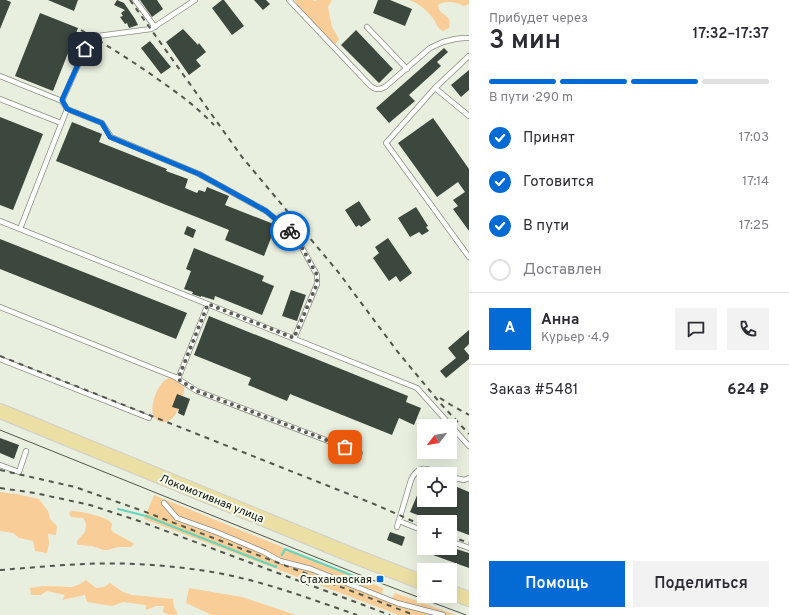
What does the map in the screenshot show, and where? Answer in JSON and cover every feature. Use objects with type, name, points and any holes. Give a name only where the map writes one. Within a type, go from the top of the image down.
[{"type":"main road","name":"Локомотивная улица","points":[[0,411],[354,556],[417,579]]},
{"type":"main road","points":[[457,595],[469,599]]},
{"type":"lane","points":[[135,0],[155,27]]},
{"type":"lane","points":[[62,100],[85,49],[95,38],[98,36],[151,29],[195,0]]},
{"type":"lane","points":[[289,0],[372,87],[380,90],[430,48],[449,40],[469,38]]},
{"type":"lane","points":[[367,27],[407,68]]},
{"type":"lane","points":[[469,56],[435,88],[386,143],[469,257]]},
{"type":"lane","points":[[0,76],[62,100],[67,109],[102,123],[110,137],[199,174],[266,211],[295,235],[317,275],[317,284],[294,338]]},
{"type":"lane","points":[[435,88],[469,116]]},
{"type":"lane","points":[[0,99],[61,123]]},
{"type":"lane","points":[[20,229],[67,109]]},
{"type":"lane","points":[[0,221],[417,388],[469,446]]},
{"type":"lane","points":[[178,379],[208,304]]},
{"type":"lane","points":[[0,307],[178,379],[197,391],[360,452]]},
{"type":"lane","points":[[0,359],[149,418]]},
{"type":"lane","points":[[0,465],[19,472],[26,451]]},
{"type":"lane","points":[[397,527],[411,480],[414,473],[417,471]]},
{"type":"lane","points":[[457,478],[464,480],[469,478]]},
{"type":"lane","points":[[164,503],[177,518],[264,552],[280,561],[311,569],[397,603],[443,615]]},
{"type":"lane","points":[[399,521],[417,528]]},
{"type":"lane","points":[[457,543],[469,548]]},
{"type":"shaded area","points":[[295,0],[332,0],[328,7],[332,27],[339,39],[335,45],[329,42],[297,5]]},
{"type":"shaded area","points":[[409,0],[469,0],[469,4],[464,6],[447,2],[438,5],[441,12],[448,17],[450,23],[449,28],[443,31],[439,28],[427,11]]},
{"type":"shaded area","points":[[172,377],[184,386],[184,392],[180,405],[174,416],[168,421],[162,422],[157,420],[153,415],[153,403],[157,390],[168,378]]},
{"type":"shaded area","points":[[0,492],[39,499],[48,511],[50,519],[57,526],[56,535],[48,534],[49,543],[47,553],[35,551],[33,541],[19,538],[13,533],[0,531]]},
{"type":"shaded area","points":[[154,495],[383,588],[382,595],[392,598],[395,593],[417,601],[417,603],[423,603],[456,615],[399,615],[144,519]]},
{"type":"shaded area","points":[[72,511],[87,513],[110,521],[112,524],[111,530],[113,532],[134,544],[131,547],[118,547],[104,550],[92,546],[77,544],[77,541],[85,532],[86,525],[83,518],[71,517],[69,513]]},
{"type":"shaded area","points":[[86,580],[96,588],[104,587],[110,583],[123,592],[132,595],[173,599],[174,607],[178,614],[170,615],[163,612],[164,606],[156,606],[146,610],[146,605],[123,602],[112,606],[87,602],[85,595],[62,600],[65,595],[47,591],[41,595],[31,595],[30,588],[44,586],[72,587]]},
{"type":"shaded area","points":[[189,588],[242,597],[296,615],[212,615],[186,603]]},
{"type":"building","points":[[0,0],[11,2],[0,29]]},
{"type":"building","points":[[48,0],[78,0],[74,11]]},
{"type":"building","points":[[117,0],[124,3],[138,25],[129,28],[127,23],[125,24],[120,17],[123,16],[121,13],[125,10],[114,5]]},
{"type":"building","points":[[140,0],[157,0],[163,9],[152,17]]},
{"type":"building","points":[[224,0],[244,26],[232,35],[212,8]]},
{"type":"building","points":[[254,0],[266,0],[270,4],[263,10]]},
{"type":"building","points":[[378,0],[390,0],[412,9],[405,26],[373,13]]},
{"type":"building","points":[[40,13],[78,28],[53,91],[15,76]]},
{"type":"building","points":[[183,29],[198,45],[199,43],[206,52],[196,60],[201,66],[189,75],[166,42]]},
{"type":"building","points":[[356,30],[393,69],[379,83],[341,45]]},
{"type":"building","points":[[150,41],[171,67],[161,74],[141,48]]},
{"type":"building","points":[[444,48],[448,52],[437,62],[441,66],[409,95],[415,101],[389,123],[376,108]]},
{"type":"building","points":[[469,70],[469,90],[461,97],[451,85]]},
{"type":"building","points":[[0,117],[43,134],[13,210],[0,205]]},
{"type":"building","points":[[433,118],[469,169],[469,231],[453,209],[458,206],[453,200],[465,192],[458,182],[437,197],[398,143]]},
{"type":"building","points":[[72,122],[102,134],[99,142],[188,179],[185,188],[197,193],[199,190],[205,192],[207,187],[229,196],[225,205],[276,225],[264,256],[225,240],[229,230],[56,161]]},
{"type":"building","points":[[359,201],[371,220],[361,227],[359,225],[356,227],[345,210]]},
{"type":"building","points":[[416,207],[428,226],[426,227],[429,231],[422,235],[419,232],[410,237],[398,218]]},
{"type":"building","points":[[187,226],[196,230],[193,238],[184,234]]},
{"type":"building","points":[[388,238],[412,273],[400,282],[396,276],[389,281],[373,258],[379,253],[375,247]]},
{"type":"building","points":[[0,239],[187,313],[176,339],[0,269]]},
{"type":"building","points":[[194,248],[264,276],[262,281],[274,286],[262,315],[215,296],[214,300],[192,294],[193,292],[184,289],[191,271],[186,269]]},
{"type":"building","points":[[291,290],[306,295],[297,321],[282,316]]},
{"type":"building","points":[[209,316],[408,396],[406,402],[421,408],[414,425],[399,418],[392,435],[290,394],[287,401],[248,385],[251,378],[194,355]]},
{"type":"building","points":[[469,330],[469,344],[464,349],[469,355],[469,359],[446,378],[440,371],[456,358],[448,348]]},
{"type":"building","points":[[177,394],[190,399],[184,416],[178,413],[179,409],[172,407]]},
{"type":"building","points":[[0,438],[19,445],[14,459],[0,453]]},
{"type":"building","points":[[457,487],[469,492],[469,535],[457,531],[457,515],[418,515],[410,512],[417,496],[417,507],[457,507]]},
{"type":"building","points":[[390,532],[405,537],[402,546],[387,540]]},
{"type":"building","points":[[457,549],[469,553],[469,568],[433,555],[457,555]]},
{"type":"waterway","points":[[118,509],[146,516],[276,566]]},
{"type":"waterway","points":[[282,555],[285,549],[369,582]]},
{"type":"tram line","points":[[0,430],[375,581],[466,615]]},
{"type":"railway","points":[[130,0],[242,157],[339,273],[397,351],[440,403],[469,434]]},
{"type":"railway","points":[[81,30],[130,60],[166,85],[208,118],[214,125]]},
{"type":"railway","points":[[0,356],[374,504],[417,523]]},
{"type":"railway","points":[[440,398],[469,415]]},
{"type":"railway","points":[[0,470],[75,487],[143,511],[414,615]]},
{"type":"railway","points":[[0,488],[35,493],[90,505],[139,521],[390,615]]},
{"type":"railway","points":[[457,539],[469,543]]},
{"type":"railway","points":[[0,570],[100,563],[146,564],[191,569],[225,574],[264,584],[357,615]]},
{"type":"way so far","points":[[290,231],[295,235],[317,275],[317,284],[294,338],[208,304],[178,379],[197,391],[345,447]]},
{"type":"place","name":"Стахановская","points":[[380,579]]},
{"type":"route","points":[[85,49],[62,100],[67,109],[102,123],[110,137],[199,174],[266,211],[290,231]]}]
